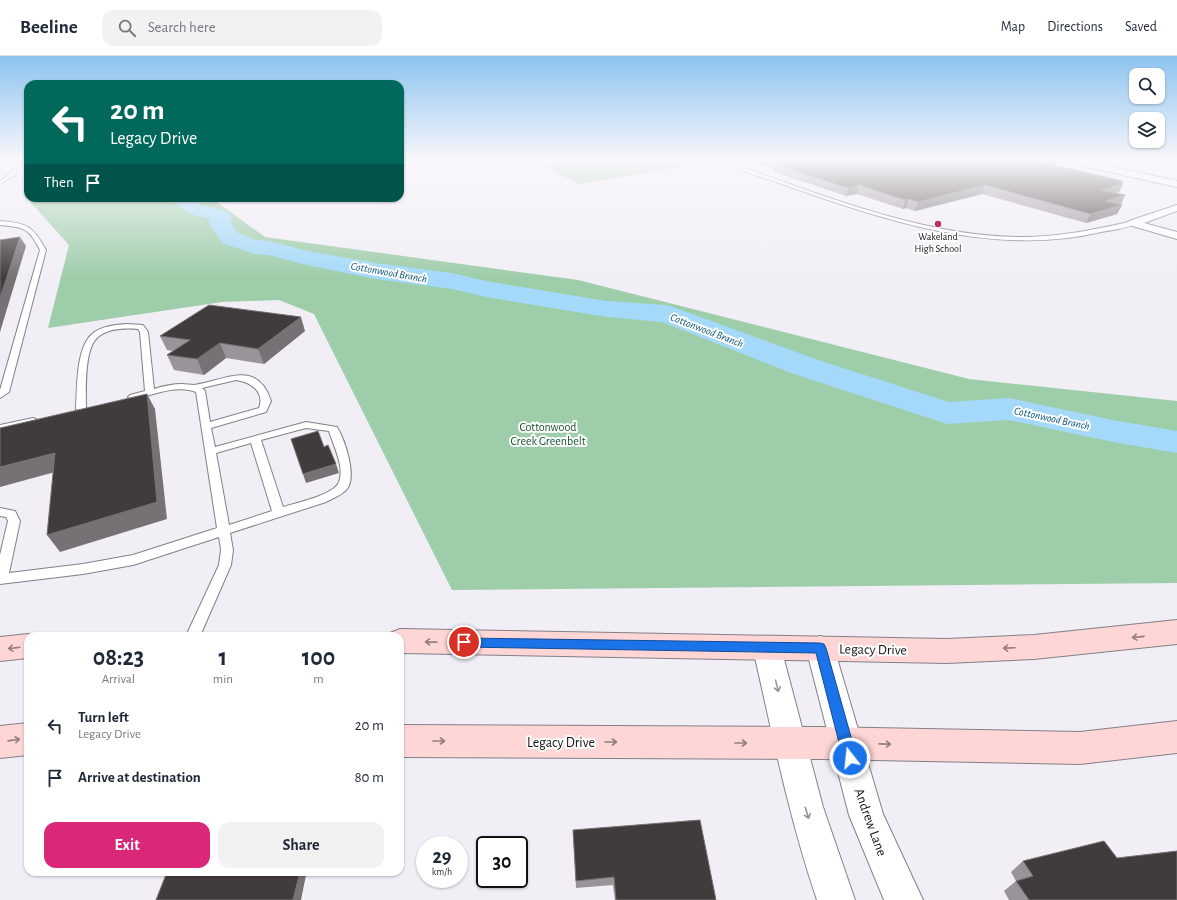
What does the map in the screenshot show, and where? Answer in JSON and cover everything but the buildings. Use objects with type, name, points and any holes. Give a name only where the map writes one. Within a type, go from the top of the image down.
[{"type":"main road","name":"Legacy Drive","points":[[404,641],[947,651],[1026,647],[1177,632]]},
{"type":"main road","points":[[0,649],[24,646]]},
{"type":"main road","name":"Legacy Drive","points":[[404,741],[791,743],[1080,748],[1177,737]]},
{"type":"main road","points":[[0,742],[24,739]]},
{"type":"street","points":[[1133,223],[1177,208]]},
{"type":"street","points":[[1145,219],[1177,228]]},
{"type":"street","points":[[1133,223],[1177,236]]},
{"type":"street","points":[[768,648],[805,804],[824,869],[836,900]]},
{"type":"street","name":"Andrew Lane","points":[[820,648],[866,814],[889,871],[904,900]]},
{"type":"lane","points":[[831,199],[876,215],[942,230],[1002,237],[1054,238],[1090,235],[1133,223]]},
{"type":"lane","points":[[0,224],[22,225],[33,231],[43,250],[4,392],[0,395]]},
{"type":"lane","points":[[81,409],[84,367],[90,341],[98,334],[119,327],[140,327],[144,332],[150,393]]},
{"type":"lane","points":[[193,388],[236,377],[250,378],[263,391],[266,401],[263,410],[206,426]]},
{"type":"lane","points":[[119,400],[181,387],[193,388],[200,391],[228,550],[225,565],[195,632]]},
{"type":"lane","points":[[0,428],[44,418]]},
{"type":"lane","points":[[0,512],[11,514],[14,522],[1,579],[83,569],[117,563],[279,513],[322,499],[336,492],[344,484],[347,472],[333,429],[320,426],[306,425],[210,451]]},
{"type":"lane","points":[[255,439],[279,513]]},
{"type":"green space","name":"Cottonwood Creek Greenbelt","points":[[30,202],[217,202],[265,237],[578,280],[969,379],[1177,401],[1177,583],[452,590],[314,314],[279,300],[222,302],[48,328],[69,245]]},
{"type":"waterway","name":"Cottonwood Branch","points":[[185,202],[195,209],[221,216],[220,223],[230,238],[254,247],[269,248],[307,258],[376,271],[452,281],[486,289],[607,309],[666,314],[757,347],[806,367],[947,413],[1009,409],[1113,431],[1177,442]]},
{"type":"place","name":"Wakeland High School","points":[[938,224]]},
{"type":"route","points":[[464,642],[792,649],[820,648],[850,758]]}]
